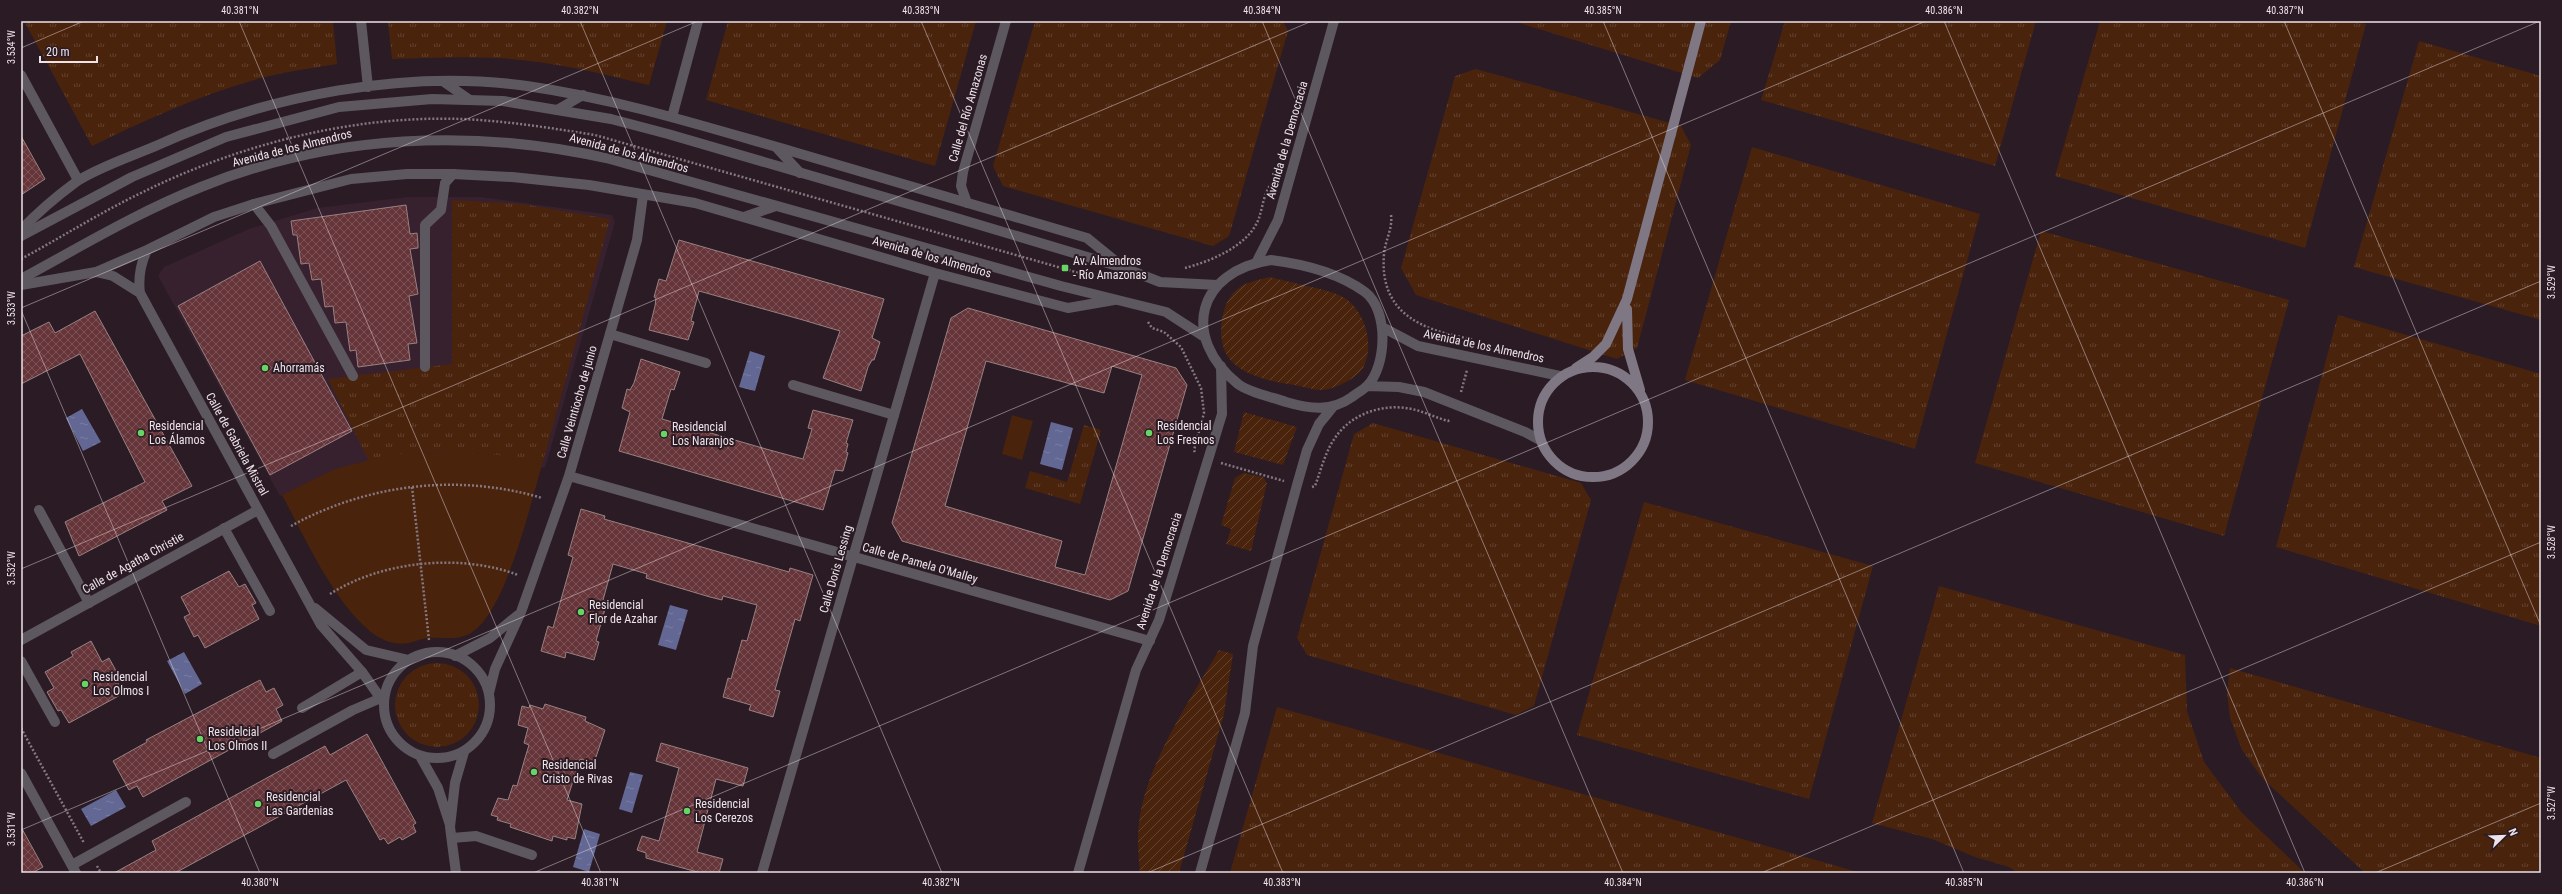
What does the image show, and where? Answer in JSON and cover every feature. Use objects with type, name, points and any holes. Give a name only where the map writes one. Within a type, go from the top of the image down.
[{"type":"main road","points":[[1627,299],[1626,326],[1628,349],[1647,411],[1648,430],[1644,442],[1631,463],[1615,473],[1597,478],[1564,469],[1550,457],[1540,440],[1537,423],[1539,405],[1548,389],[1560,376],[1593,357],[1606,344],[1627,299],[1701,21]]},
{"type":"main road","points":[[1576,368],[1594,366],[1612,369],[1628,379],[1641,393]]},
{"type":"street","points":[[361,21],[368,87]]},
{"type":"street","points":[[672,117],[698,21]]},
{"type":"street","name":"Calle del Río Amazonas","points":[[967,203],[961,186],[963,172],[1006,21]]},
{"type":"street","name":"Avenida de la Democracia","points":[[1256,262],[1278,220],[1334,21]]},
{"type":"street","points":[[21,75],[78,180]]},
{"type":"street","points":[[444,82],[470,100]]},
{"type":"street","name":"Avenida de los Almendros","points":[[21,230],[35,215],[78,180],[198,126],[262,107],[336,91],[368,87],[444,82],[523,85],[583,95],[672,117],[1087,238],[1124,268]]},
{"type":"street","points":[[556,110],[583,95]]},
{"type":"street","name":"Avenida de los Almendros","points":[[21,236],[132,177],[226,137],[339,108],[432,99],[503,101],[611,119],[800,172],[1124,268],[1160,282],[1217,286]]},
{"type":"street","name":"Avenida de los Almendros","points":[[21,279],[155,207],[241,172],[345,146],[453,140],[507,142],[566,149],[610,159],[1114,300],[1166,312],[1203,336]]},
{"type":"street","name":"Avenida de los Almendros","points":[[776,147],[800,172]]},
{"type":"street","name":"Avenida de los Almendros","points":[[21,285],[96,272],[147,250],[214,217],[254,204],[351,179],[407,174],[453,174],[512,177],[582,184],[695,203],[935,273],[1068,308],[1114,300]]},
{"type":"street","points":[[425,367],[426,225],[441,210],[445,183],[453,174]]},
{"type":"street","name":"Calle Veintiocho de junio","points":[[489,693],[495,669],[521,612],[569,476],[637,240],[643,195]]},
{"type":"street","points":[[254,204],[271,226],[353,376]]},
{"type":"street","points":[[744,217],[776,206]]},
{"type":"street","name":"Calle de Gabriela Mistral","points":[[147,250],[142,260],[138,279],[140,293],[258,510],[313,607],[321,625],[362,672],[382,701]]},
{"type":"street","points":[[1200,873],[1245,713],[1253,646],[1297,484],[1310,444],[1319,424],[1332,408],[1348,400],[1367,386],[1380,361],[1382,327],[1377,310],[1366,293],[1340,278],[1292,263],[1271,260],[1256,262],[1228,276],[1217,286],[1208,300],[1205,311],[1203,336],[1212,356],[1239,385],[1299,406],[1332,408]]},
{"type":"street","name":"Calle de Gabriela Mistral","points":[[96,272],[113,276],[140,293]]},
{"type":"street","name":"Calle Doris Lessing","points":[[762,873],[935,273]]},
{"type":"street","name":"Avenida de los Almendros","points":[[1382,327],[1418,346],[1560,376]]},
{"type":"street","points":[[610,334],[706,363]]},
{"type":"street","name":"Avenida de la Democracia","points":[[1078,873],[1136,670],[1160,620],[1222,414],[1221,366]]},
{"type":"street","points":[[793,385],[894,415]]},
{"type":"street","points":[[1367,386],[1399,387],[1424,392],[1518,429],[1540,440]]},
{"type":"street","name":"Calle de Pamela O'Malley","points":[[569,476],[1150,641]]},
{"type":"street","points":[[39,510],[89,602]]},
{"type":"street","name":"Calle de Agatha Christie","points":[[21,640],[258,510]]},
{"type":"street","points":[[224,528],[270,611]]},
{"type":"street","name":"Calle de Gabriela Mistral","points":[[313,607],[366,650],[409,660]]},
{"type":"street","points":[[455,656],[490,638],[521,612]]},
{"type":"street","points":[[440,652],[455,656],[477,670],[489,693],[490,710],[486,726],[477,741],[464,752],[442,759],[420,756],[401,744],[388,726],[382,701],[391,679],[409,660],[429,653],[440,652]]},
{"type":"street","points":[[21,661],[55,722]]},
{"type":"street","points":[[302,708],[362,672]]},
{"type":"street","points":[[273,754],[353,710],[382,701]]},
{"type":"street","points":[[450,827],[455,783],[464,752]]},
{"type":"street","points":[[420,756],[438,788],[450,827],[456,873]]},
{"type":"street","points":[[21,773],[74,869],[91,855],[186,802]]},
{"type":"street","points":[[452,838],[476,836],[532,855]]},
{"type":"path","points":[[1177,268],[1206,262],[1247,237],[1258,223],[1268,187],[1275,180],[1288,184]]},
{"type":"path","points":[[291,526],[350,499],[412,486],[476,485],[542,498]]},
{"type":"path","points":[[412,486],[429,640]]},
{"type":"path","points":[[330,594],[362,579],[390,570],[421,565],[482,565],[518,575]]},
{"type":"path","points":[[21,728],[101,873]]},
{"type":"shaded area","points":[[407,197],[481,197],[612,215],[615,222],[545,468],[501,459],[336,471],[280,496],[158,276],[164,267],[249,229],[317,208]]},
{"type":"green space","points":[[24,21],[333,21],[337,64],[292,71],[243,83],[198,99],[134,126],[92,146]]},
{"type":"green space","points":[[388,21],[667,21],[649,85],[535,61],[470,57],[392,59]]},
{"type":"green space","points":[[728,21],[976,21],[935,166],[706,100]]},
{"type":"green space","points":[[1035,21],[1283,21],[1288,31],[1229,236],[1213,246],[1003,186],[993,166]]},
{"type":"green space","points":[[1513,21],[1731,21],[1720,60],[1698,78]]},
{"type":"green space","points":[[1785,21],[2036,21],[1995,166],[1761,100]]},
{"type":"green space","points":[[2100,21],[2354,21],[2366,24],[2305,248],[2055,176]]},
{"type":"green space","points":[[2419,41],[2541,76],[2541,320],[2354,267]]},
{"type":"green space","points":[[1476,69],[1681,126],[1691,145],[1637,348],[1617,359],[1416,295],[1401,268],[1455,76]]},
{"type":"green space","points":[[1752,147],[1980,214],[1915,449],[1685,380]]},
{"type":"green space","points":[[452,200],[522,204],[610,219],[542,465],[521,460],[456,452],[412,453],[369,461],[328,379],[452,364]]},
{"type":"green space","points":[[2041,231],[2289,300],[2224,536],[1975,463]]},
{"type":"green space","points":[[1270,277],[1328,291],[1343,297],[1350,302],[1362,318],[1368,337],[1367,357],[1362,370],[1358,374],[1333,388],[1316,390],[1261,378],[1245,372],[1232,362],[1223,346],[1221,336],[1221,326],[1226,305],[1230,297],[1243,285]]},
{"type":"green space","points":[[2338,315],[2541,374],[2541,626],[2276,547]]},
{"type":"green space","points":[[1244,412],[1297,427],[1283,465],[1234,452]]},
{"type":"green space","points":[[1012,415],[1033,421],[1022,460],[1002,454]]},
{"type":"green space","points":[[1373,423],[1581,483],[1591,500],[1534,706],[1516,715],[1307,655],[1297,638],[1354,434]]},
{"type":"green space","points":[[1084,425],[1101,430],[1080,504],[1025,488],[1030,471],[1067,482]]},
{"type":"green space","points":[[452,452],[499,455],[542,465],[506,581],[495,604],[484,621],[471,633],[461,637],[429,638],[404,644],[394,643],[377,636],[360,622],[344,603],[315,557],[282,495],[335,469],[393,454]]},
{"type":"green space","points":[[1243,473],[1263,477],[1267,483],[1251,551],[1226,544],[1231,529],[1221,525],[1235,478]]},
{"type":"green space","points":[[1644,502],[1873,566],[1809,799],[1577,735]]},
{"type":"green space","points":[[1939,586],[2185,655],[2187,711],[2204,762],[2242,813],[2305,873],[2018,873],[2009,867],[1975,857],[1932,839],[1872,823]]},
{"type":"green space","points":[[1219,650],[1233,654],[1224,714],[1179,873],[1140,873],[1138,844],[1139,822],[1145,794],[1152,772],[1172,730]]},
{"type":"green space","points":[[437,663],[445,664],[460,670],[472,682],[478,697],[478,713],[472,728],[460,740],[445,746],[437,747],[429,746],[414,740],[402,728],[396,713],[395,705],[396,697],[402,682],[414,670],[429,664]]},
{"type":"green space","points":[[2230,668],[2541,758],[2541,870],[2512,873],[2365,873],[2263,779],[2242,750],[2230,718],[2227,692]]},
{"type":"green space","points":[[1277,707],[1837,866],[1860,873],[1230,873]]},
{"type":"water","points":[[750,351],[765,356],[755,391],[739,387]]},
{"type":"water","points":[[82,409],[101,442],[83,451],[66,418]]},
{"type":"water","points":[[1051,422],[1073,428],[1062,470],[1040,464]]},
{"type":"water","points":[[670,605],[688,610],[676,650],[658,645]]},
{"type":"water","points":[[184,652],[202,684],[185,694],[167,661]]},
{"type":"water","points":[[630,772],[643,775],[632,813],[619,809]]},
{"type":"water","points":[[116,790],[126,807],[91,826],[81,809]]},
{"type":"water","points":[[584,829],[600,834],[589,872],[573,867]]},
{"type":"building","points":[[21,136],[45,179],[21,195]]},
{"type":"building","points":[[406,205],[410,234],[417,233],[418,244],[418,248],[410,249],[418,294],[409,296],[417,343],[408,344],[410,360],[358,367],[356,350],[350,351],[346,322],[335,323],[333,306],[325,307],[321,279],[312,280],[309,263],[301,264],[297,235],[293,235],[291,221]]},
{"type":"building","points":[[679,240],[884,299],[872,338],[880,342],[874,360],[872,360],[868,367],[861,391],[823,378],[840,331],[803,320],[699,291],[691,321],[694,322],[688,340],[649,330],[655,306],[656,298],[654,297],[659,279],[666,281]]},
{"type":"building","name":"Ahorramás","points":[[260,261],[352,431],[270,475],[178,306]]},
{"type":"building","name":"Residencial Los Fresnos","points":[[968,308],[1176,368],[1187,385],[1128,591],[1110,600],[902,541],[892,523],[951,318]],"holes":[[[986,361],[1104,393],[1112,366],[1142,375],[1085,575],[1055,567],[1062,541],[945,506]]]},
{"type":"building","name":"Residencial Los Álamos","points":[[95,311],[192,486],[162,501],[167,510],[79,556],[65,522],[145,482],[80,354],[21,384],[21,336],[49,322],[55,333]]},
{"type":"building","name":"Residencial Los Naranjos","points":[[641,359],[680,372],[674,390],[671,389],[662,419],[766,449],[803,459],[812,429],[808,428],[813,410],[853,420],[846,443],[848,444],[846,452],[848,453],[843,471],[835,470],[823,510],[619,451],[630,412],[622,408],[627,389],[630,390],[634,383]]},
{"type":"building","name":"Residencial Flor de Azahar","points":[[581,509],[605,516],[604,519],[789,572],[790,568],[813,575],[800,621],[795,619],[775,690],[780,691],[773,717],[749,710],[751,705],[723,697],[728,678],[731,679],[742,640],[747,641],[757,605],[723,596],[722,600],[710,597],[646,578],[647,574],[613,564],[603,600],[607,602],[596,641],[599,642],[594,660],[566,652],[565,658],[541,651],[548,626],[553,628],[573,557],[568,555]]},
{"type":"building","points":[[229,571],[239,587],[245,584],[256,603],[252,605],[259,619],[205,648],[198,635],[194,637],[184,617],[190,614],[181,597]]},
{"type":"building","name":"Residencial Los Olmos I","points":[[91,641],[102,662],[109,658],[120,678],[116,680],[124,693],[69,723],[61,710],[58,711],[47,692],[54,688],[45,672],[73,656],[71,652]]},
{"type":"building","name":"Residelcial Los Olmos II","points":[[260,680],[266,692],[274,688],[283,705],[276,709],[282,721],[143,797],[137,786],[129,790],[113,761],[147,742],[146,740]]},
{"type":"building","name":"Residencial Cristo de Rivas","points":[[545,704],[586,717],[585,721],[605,730],[594,763],[580,759],[567,800],[582,804],[575,839],[567,837],[567,840],[553,836],[552,841],[510,827],[511,824],[497,820],[498,817],[491,815],[498,798],[508,800],[513,785],[517,786],[529,745],[524,743],[528,728],[518,725],[522,706],[529,708],[530,705],[543,709]]},
{"type":"building","name":"Residencial Las Gardenias","points":[[367,734],[416,823],[413,825],[416,832],[402,840],[400,837],[388,844],[384,838],[380,840],[346,780],[175,873],[114,873],[156,850],[152,841],[325,746],[330,755]]},
{"type":"building","name":"Residencial Los Cerezos","points":[[661,743],[748,768],[743,786],[716,779],[697,852],[723,859],[719,873],[701,873],[646,858],[646,853],[637,850],[642,836],[659,841],[679,768],[656,761]]},
{"type":"building","points":[[21,827],[43,867],[32,873],[21,873]]},
{"type":"place","name":"Av. Almendros - Río Amazonas","points":[[1065,268]]},
{"type":"place","name":"Ahorramás","points":[[265,368]]},
{"type":"place","name":"Residencial Los Álamos","points":[[141,433]]},
{"type":"place","name":"Residencial Los Fresnos","points":[[1149,433]]},
{"type":"place","name":"Residencial Los Naranjos","points":[[664,434]]},
{"type":"place","name":"Residencial Flor de Azahar","points":[[581,612]]},
{"type":"place","name":"Residencial Los Olmos I","points":[[85,684]]},
{"type":"place","name":"Residelcial Los Olmos II","points":[[200,739]]},
{"type":"place","name":"Residencial Cristo de Rivas","points":[[534,772]]},
{"type":"place","name":"Residencial Las Gardenias","points":[[258,804]]},
{"type":"place","name":"Residencial Los Cerezos","points":[[687,811]]}]
